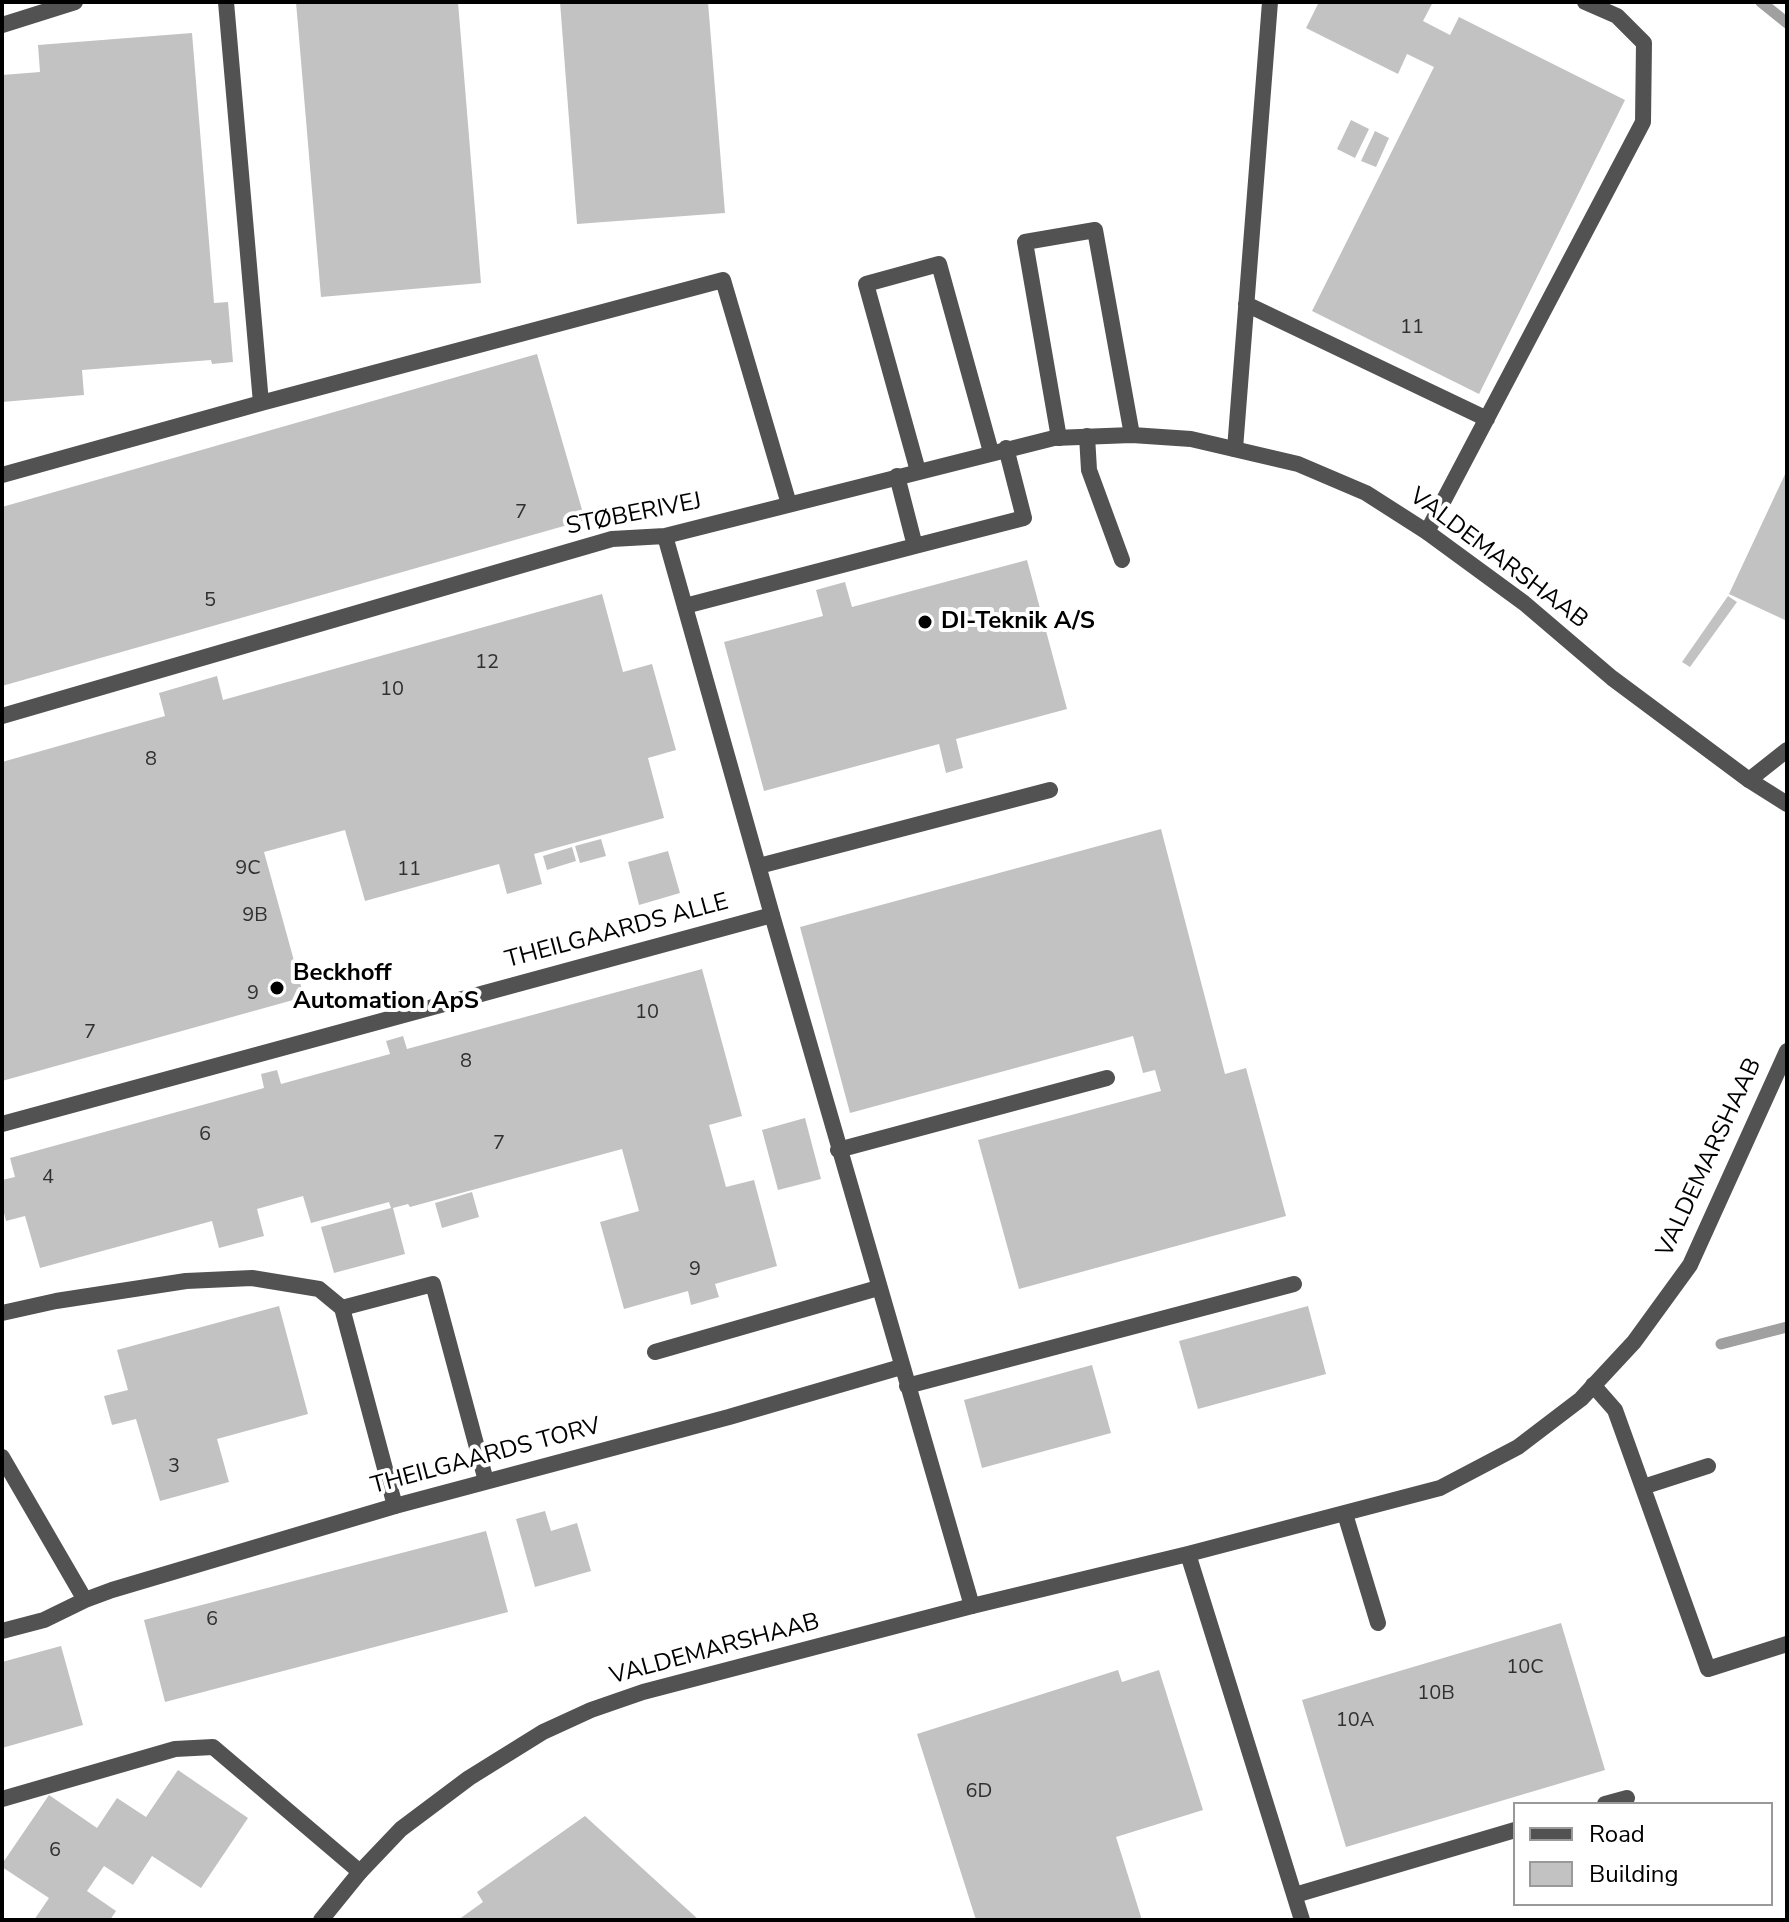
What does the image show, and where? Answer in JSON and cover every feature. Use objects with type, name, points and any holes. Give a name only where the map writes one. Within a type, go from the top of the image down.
[{"type":"street","points":[[2,25],[75,2]]},
{"type":"street","points":[[226,2],[261,403]]},
{"type":"street","points":[[1235,449],[1270,2]]},
{"type":"street","points":[[1427,532],[1643,122],[1644,43],[1617,16],[1585,2]]},
{"type":"street","points":[[1059,438],[1025,242],[1095,230],[1132,435]]},
{"type":"street","points":[[685,606],[1024,518],[998,450],[939,264],[866,284],[918,471]]},
{"type":"street","points":[[2,475],[723,280],[789,504]]},
{"type":"street","points":[[1246,304],[1487,419]]},
{"type":"street","name":"STØBERIVEJ","points":[[2,716],[612,539],[665,536],[998,450],[1059,438],[1132,435],[1191,439]]},
{"type":"street","points":[[1087,436],[1089,470],[1122,560]]},
{"type":"street","name":"VALDEMARSHAAB","points":[[1191,439],[1298,464],[1366,493],[1427,532],[1524,603],[1612,678],[1749,780],[1787,804]]},
{"type":"street","points":[[897,476],[915,546]]},
{"type":"street","points":[[665,536],[838,1150],[972,1606]]},
{"type":"street","points":[[1749,780],[1787,750]]},
{"type":"street","points":[[759,866],[1050,790]]},
{"type":"street","name":"THEILGAARDS ALLE","points":[[2,1124],[772,915]]},
{"type":"street","name":"VALDEMARSHAAB","points":[[329,1917],[360,1872],[401,1829],[469,1778],[543,1732],[591,1710],[643,1692],[1440,1488],[1518,1447],[1581,1399],[1634,1342],[1690,1265],[1787,1051]]},
{"type":"street","points":[[838,1150],[1107,1078]]},
{"type":"street","points":[[2,1313],[56,1301],[186,1281],[252,1278],[319,1289],[342,1308],[395,1506]]},
{"type":"street","points":[[342,1308],[433,1284],[486,1481]]},
{"type":"street","points":[[907,1386],[1294,1284]]},
{"type":"street","points":[[655,1352],[878,1288]]},
{"type":"street","name":"THEILGAARDS TORV","points":[[2,1631],[44,1620],[85,1600],[395,1506],[729,1417],[901,1367]]},
{"type":"street","points":[[1593,1385],[1615,1410],[1708,1669],[1787,1644]]},
{"type":"street","points":[[2,1457],[85,1600]]},
{"type":"street","points":[[1643,1487],[1708,1466]]},
{"type":"street","points":[[1345,1514],[1378,1623]]},
{"type":"street","points":[[1188,1554],[1302,1920]]},
{"type":"street","points":[[2,1799],[175,1749],[213,1747],[360,1872]]},
{"type":"street","points":[[1612,1802],[1627,1798]]},
{"type":"street","points":[[1295,1895],[1513,1831]]},
{"type":"building","points":[[296,2],[458,2],[481,283],[321,297]]},
{"type":"building","points":[[560,2],[708,2],[725,213],[577,224]]},
{"type":"building","points":[[1319,2],[1433,2],[1423,21],[1450,35],[1459,17],[1625,100],[1479,394],[1312,311],[1434,67],[1407,54],[1398,74],[1306,28]]},
{"type":"building","points":[[192,33],[214,303],[228,302],[233,362],[212,364],[211,360],[82,370],[84,395],[2,402],[2,75],[40,72],[38,45]]},
{"type":"building","points":[[1351,120],[1369,129],[1355,158],[1337,149]]},
{"type":"building","points":[[1375,131],[1389,138],[1376,167],[1361,161]]},
{"type":"building","points":[[537,354],[585,520],[2,686],[2,507]]},
{"type":"building","points":[[1787,470],[1787,621],[1729,594]]},
{"type":"building","points":[[1027,560],[1067,709],[956,739],[963,768],[946,773],[939,744],[764,791],[724,642],[823,616],[816,590],[845,582],[852,607]]},
{"type":"building","points":[[602,594],[623,672],[652,664],[676,750],[648,758],[664,818],[534,854],[542,884],[507,894],[499,864],[365,901],[345,830],[264,852],[304,997],[2,1081],[2,762],[165,716],[159,693],[217,676],[223,700]]},
{"type":"building","points":[[1728,596],[1737,602],[1690,667],[1682,662]]},
{"type":"building","points":[[1161,829],[1225,1074],[1246,1068],[1286,1216],[1019,1289],[978,1140],[1161,1091],[1155,1070],[1143,1073],[1133,1036],[850,1113],[800,927]]},
{"type":"building","points":[[601,839],[606,856],[580,863],[575,846]]},
{"type":"building","points":[[572,847],[576,861],[547,870],[543,856]]},
{"type":"building","points":[[668,851],[680,893],[639,905],[628,862]]},
{"type":"building","points":[[702,969],[742,1116],[709,1125],[726,1187],[754,1180],[777,1266],[715,1284],[719,1297],[691,1305],[688,1291],[624,1309],[600,1222],[639,1211],[622,1149],[410,1207],[408,1204],[393,1208],[405,1254],[334,1273],[321,1227],[391,1208],[389,1202],[311,1223],[303,1196],[257,1209],[264,1236],[219,1248],[212,1221],[40,1268],[25,1216],[6,1221],[2,1205],[2,1180],[15,1177],[10,1158],[264,1088],[261,1074],[277,1070],[281,1084],[390,1054],[386,1041],[403,1036],[407,1049]]},
{"type":"building","points":[[805,1118],[821,1179],[778,1190],[762,1130]]},
{"type":"building","points":[[472,1192],[479,1217],[442,1228],[435,1203]]},
{"type":"building","points":[[279,1306],[308,1414],[217,1439],[229,1482],[160,1501],[136,1419],[112,1425],[104,1396],[128,1390],[117,1350]]},
{"type":"building","points":[[1308,1306],[1326,1374],[1198,1409],[1179,1341]]},
{"type":"building","points":[[1092,1365],[1111,1433],[982,1468],[964,1400]]},
{"type":"building","points":[[545,1511],[551,1531],[577,1523],[591,1571],[535,1587],[516,1519]]},
{"type":"building","points":[[486,1531],[508,1612],[165,1702],[144,1620]]},
{"type":"building","points":[[1561,1623],[1605,1770],[1346,1847],[1302,1700]]},
{"type":"building","points":[[61,1646],[83,1725],[2,1748],[2,1662]]},
{"type":"building","points":[[1118,1670],[1122,1682],[1159,1670],[1203,1810],[1116,1837],[1142,1920],[976,1920],[917,1734]]},
{"type":"building","points":[[178,1770],[248,1818],[201,1888],[152,1856],[133,1885],[104,1866],[87,1891],[116,1911],[110,1920],[34,1920],[49,1898],[2,1867],[2,1864],[49,1795],[97,1828],[117,1798],[146,1817]]},
{"type":"building","points":[[585,1816],[699,1920],[458,1920],[483,1902],[477,1892]]},
{"type":"waterway","points":[[1761,2],[1787,23]]},
{"type":"waterway","points":[[1721,1344],[1787,1327]]},
{"type":"place","name":"DI-Teknik A/S","points":[[925,622]]},
{"type":"place","name":"Beckhoff Automation ApS","points":[[277,988]]}]
